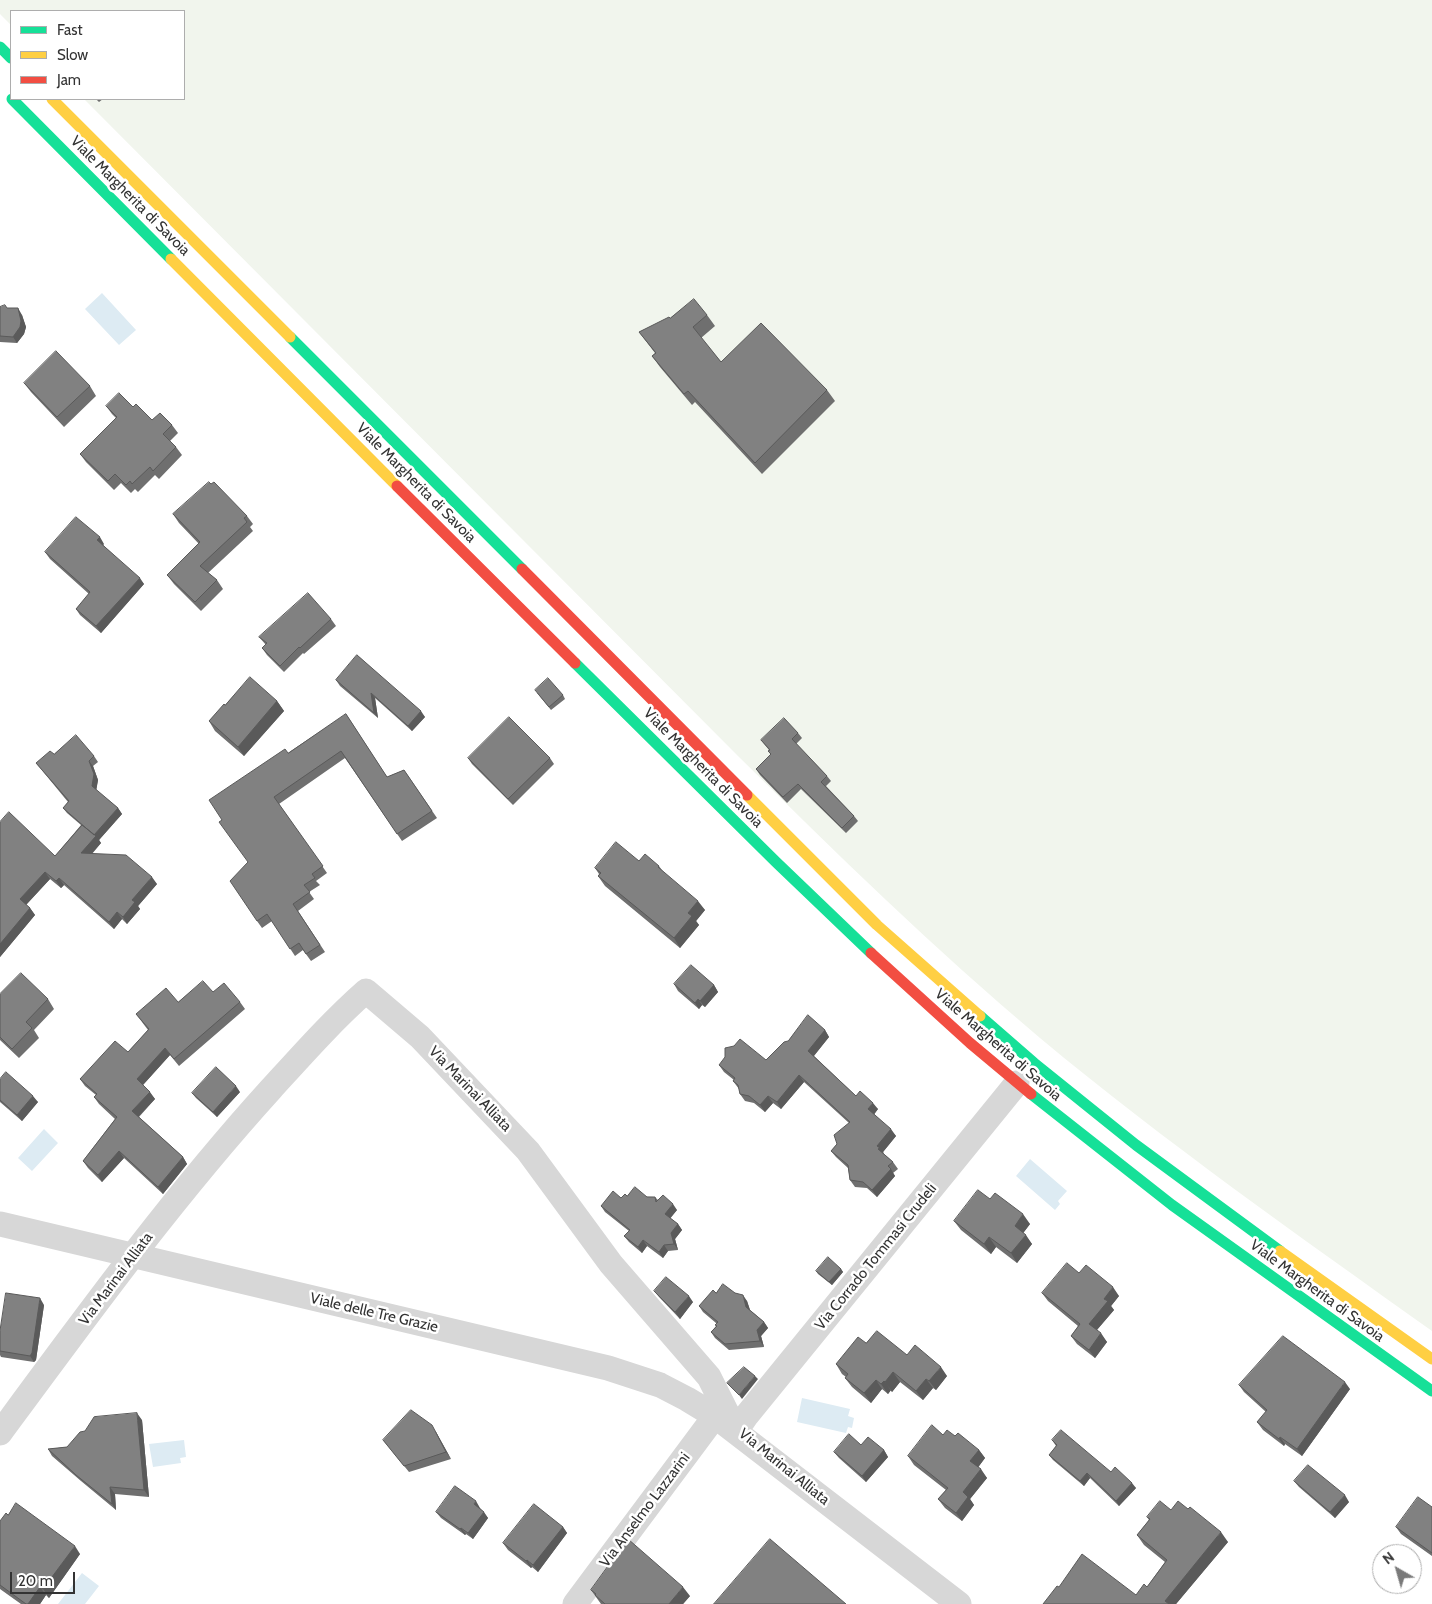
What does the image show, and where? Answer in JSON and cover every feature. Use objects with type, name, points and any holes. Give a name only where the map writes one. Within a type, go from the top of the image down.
[{"type":"street","points":[[0,47],[10,57]]},
{"type":"street","name":"Viale Margherita di Savoia","points":[[14,100],[558,647],[861,945],[1017,1083],[1117,1165],[1432,1391]]},
{"type":"street","name":"Viale Margherita di Savoia","points":[[53,100],[877,925],[1034,1063],[1136,1145],[1310,1273],[1432,1359]]},
{"type":"street","name":"Via Marinai Alliata","points":[[0,1432],[131,1256],[225,1140],[334,1019],[366,991],[420,1036],[528,1150],[610,1264],[684,1346],[708,1377],[736,1431],[959,1604]]},
{"type":"street","name":"Via Corrado Tommasi Crudeli","points":[[736,1431],[1017,1083]]},
{"type":"street","name":"Viale delle Tre Grazie","points":[[0,1224],[608,1368],[660,1386],[688,1399],[736,1431]]},
{"type":"street","name":"Via Anselmo Lazzarini","points":[[575,1604],[715,1416]]},
{"type":"shaded area","points":[[0,0],[1432,0],[1432,1331],[1233,1188],[1135,1114],[1040,1038],[962,970],[738,756],[85,100],[185,100],[185,10],[10,10],[10,24],[0,14]]},
{"type":"shaded area","points":[[102,293],[136,330],[119,345],[85,309]]},
{"type":"shaded area","points":[[44,1129],[58,1143],[32,1171],[18,1158]]},
{"type":"shaded area","points":[[1030,1159],[1067,1191],[1058,1201],[1060,1204],[1055,1210],[1016,1176]]},
{"type":"shaded area","points":[[802,1398],[850,1409],[848,1416],[854,1418],[852,1428],[848,1427],[846,1433],[797,1422]]},
{"type":"shaded area","points":[[184,1440],[186,1457],[180,1458],[181,1463],[153,1467],[149,1444]]},
{"type":"shaded area","points":[[82,1573],[99,1586],[85,1604],[58,1604]]},
{"type":"building","points":[[694,299],[707,315],[693,327],[721,362],[761,323],[827,390],[755,463],[688,391],[684,394],[652,356],[656,353],[639,332],[670,318]]},
{"type":"building","points":[[5,305],[7,308],[18,308],[21,321],[20,327],[13,337],[0,336],[0,307]]},
{"type":"building","points":[[56,351],[90,386],[57,417],[24,383]]},
{"type":"building","points":[[119,393],[133,407],[136,404],[152,420],[160,413],[172,425],[163,434],[176,447],[153,471],[150,467],[132,484],[130,481],[126,485],[115,474],[108,481],[80,454],[117,417],[106,406]]},
{"type":"building","points":[[209,482],[211,484],[214,482],[247,516],[244,518],[247,522],[200,566],[217,580],[195,602],[167,575],[200,542],[173,514]]},
{"type":"building","points":[[76,517],[100,537],[97,540],[140,578],[96,626],[76,609],[90,592],[45,552]]},
{"type":"building","points":[[308,593],[331,619],[280,666],[262,648],[267,643],[259,637]]},
{"type":"building","points":[[357,655],[421,711],[408,726],[371,693],[374,713],[336,680]]},
{"type":"building","points":[[250,677],[277,701],[238,747],[209,721]]},
{"type":"building","points":[[548,678],[563,695],[549,707],[535,690]]},
{"type":"building","points":[[346,714],[387,777],[404,770],[432,811],[397,834],[341,751],[274,797],[323,866],[312,874],[315,878],[304,885],[310,892],[293,904],[320,945],[306,954],[299,943],[290,949],[267,914],[257,921],[230,881],[248,862],[219,822],[222,820],[209,800],[285,749],[288,753]]},
{"type":"building","points":[[509,717],[550,758],[508,799],[468,758]]},
{"type":"building","points":[[784,718],[798,733],[792,739],[827,776],[821,782],[854,816],[842,828],[798,784],[783,797],[756,769],[771,754],[768,751],[770,750],[761,740]]},
{"type":"building","points":[[76,735],[94,756],[89,761],[94,774],[92,786],[118,808],[94,835],[63,808],[69,801],[36,763],[50,751],[54,754]]},
{"type":"building","points":[[9,812],[55,856],[82,825],[96,836],[81,853],[126,855],[152,877],[132,900],[135,902],[123,917],[117,912],[109,922],[59,878],[56,881],[45,872],[20,899],[30,908],[0,944],[0,822]]},
{"type":"building","points":[[616,842],[639,861],[645,854],[698,901],[688,913],[692,916],[674,938],[598,876],[601,873],[595,868]]},
{"type":"building","points":[[691,965],[714,985],[700,1001],[698,999],[695,1003],[674,984]]},
{"type":"building","points":[[21,973],[48,999],[26,1022],[32,1028],[12,1049],[0,1037],[0,994]]},
{"type":"building","points":[[203,981],[213,992],[224,983],[240,1002],[174,1059],[165,1048],[137,1079],[150,1092],[132,1111],[183,1157],[158,1187],[119,1151],[98,1175],[83,1161],[117,1117],[94,1097],[97,1094],[80,1079],[115,1041],[128,1052],[149,1029],[136,1014],[166,988],[178,1002]]},
{"type":"building","points":[[808,1015],[825,1030],[808,1051],[856,1096],[860,1091],[873,1103],[868,1109],[891,1129],[877,1146],[893,1162],[888,1166],[891,1169],[872,1190],[863,1182],[850,1180],[848,1165],[831,1151],[837,1144],[834,1135],[850,1122],[799,1075],[777,1102],[768,1096],[760,1105],[749,1096],[740,1094],[738,1085],[733,1081],[735,1078],[719,1065],[725,1057],[725,1048],[734,1046],[740,1039],[766,1060],[784,1042],[788,1041]]},
{"type":"building","points":[[216,1067],[236,1086],[213,1112],[192,1093]]},
{"type":"building","points":[[6,1072],[33,1096],[17,1115],[0,1100],[0,1079]]},
{"type":"building","points":[[635,1187],[647,1197],[655,1197],[656,1202],[663,1195],[673,1204],[665,1214],[678,1224],[671,1233],[674,1244],[664,1245],[659,1252],[643,1240],[638,1247],[624,1236],[630,1230],[601,1206],[613,1191],[621,1198],[625,1194],[627,1196]]},
{"type":"building","points":[[978,1190],[990,1199],[995,1193],[1023,1214],[1015,1226],[1026,1235],[1011,1253],[989,1237],[984,1244],[954,1221]]},
{"type":"building","points":[[828,1257],[841,1269],[829,1282],[816,1271]]},
{"type":"building","points":[[1067,1263],[1079,1273],[1086,1265],[1113,1287],[1104,1299],[1108,1301],[1089,1324],[1101,1333],[1089,1350],[1071,1336],[1080,1324],[1042,1293]]},
{"type":"building","points":[[666,1277],[689,1296],[675,1312],[654,1291]]},
{"type":"building","points":[[723,1284],[735,1293],[743,1295],[746,1307],[764,1322],[757,1330],[760,1341],[725,1344],[711,1332],[718,1322],[699,1306],[713,1290],[716,1293]]},
{"type":"building","points":[[6,1293],[40,1298],[30,1356],[0,1351],[0,1331]]},
{"type":"building","points":[[877,1331],[907,1355],[915,1345],[941,1367],[929,1381],[926,1379],[916,1391],[893,1372],[881,1384],[876,1380],[864,1393],[845,1378],[848,1374],[836,1364],[858,1337],[866,1343]]},
{"type":"building","points":[[1283,1336],[1345,1382],[1297,1449],[1280,1437],[1279,1439],[1257,1422],[1267,1410],[1239,1385]]},
{"type":"building","points":[[744,1367],[755,1376],[739,1395],[727,1383]]},
{"type":"building","points":[[411,1410],[432,1425],[446,1452],[404,1466],[383,1440]]},
{"type":"building","points":[[137,1413],[144,1490],[110,1487],[112,1504],[48,1449],[67,1447],[80,1432],[85,1431],[94,1417]]},
{"type":"building","points":[[932,1425],[943,1435],[947,1430],[955,1436],[958,1433],[979,1450],[970,1461],[981,1469],[963,1492],[968,1497],[956,1513],[938,1499],[948,1488],[908,1456]]},
{"type":"building","points":[[1061,1430],[1111,1472],[1115,1467],[1132,1483],[1116,1501],[1087,1473],[1080,1481],[1049,1455],[1057,1445],[1052,1440]]},
{"type":"building","points":[[849,1434],[861,1445],[868,1437],[884,1450],[862,1476],[834,1452]]},
{"type":"building","points":[[1308,1465],[1345,1495],[1330,1512],[1294,1481]]},
{"type":"building","points":[[455,1486],[476,1501],[474,1504],[484,1512],[468,1533],[436,1512]]},
{"type":"building","points":[[1418,1497],[1432,1507],[1432,1553],[1422,1544],[1396,1527]]},
{"type":"building","points":[[1160,1501],[1171,1510],[1178,1501],[1188,1509],[1190,1507],[1221,1532],[1165,1601],[1169,1604],[1043,1604],[1057,1586],[1059,1587],[1082,1554],[1136,1595],[1144,1584],[1147,1587],[1167,1560],[1137,1535],[1150,1519],[1147,1517]]},
{"type":"building","points":[[16,1503],[75,1546],[43,1589],[40,1587],[28,1604],[0,1585],[0,1521],[6,1513],[8,1515]]},
{"type":"building","points":[[534,1504],[563,1527],[533,1565],[503,1543]]},
{"type":"building","points":[[628,1539],[683,1587],[669,1604],[605,1604],[591,1590]]},
{"type":"building","points":[[770,1539],[846,1604],[714,1604]]},
{"type":"traffic: fast","points":[[0,47],[10,57]]},
{"type":"traffic: fast","points":[[13,100],[171,259]]},
{"type":"traffic: fast","points":[[290,337],[522,569]]},
{"type":"traffic: fast","points":[[575,663],[871,953]]},
{"type":"traffic: fast","points":[[980,1016],[1034,1063],[1136,1145],[1280,1251]]},
{"type":"traffic: fast","points":[[1031,1094],[1172,1205],[1432,1391]]},
{"type":"traffic: slow","points":[[53,100],[290,337]]},
{"type":"traffic: slow","points":[[171,259],[397,486]]},
{"type":"traffic: slow","points":[[747,795],[877,925],[980,1016]]},
{"type":"traffic: slow","points":[[1280,1251],[1432,1359]]},
{"type":"traffic: jam","points":[[397,486],[575,663]]},
{"type":"traffic: jam","points":[[522,569],[747,795]]},
{"type":"traffic: jam","points":[[871,953],[970,1043],[1031,1094]]}]
